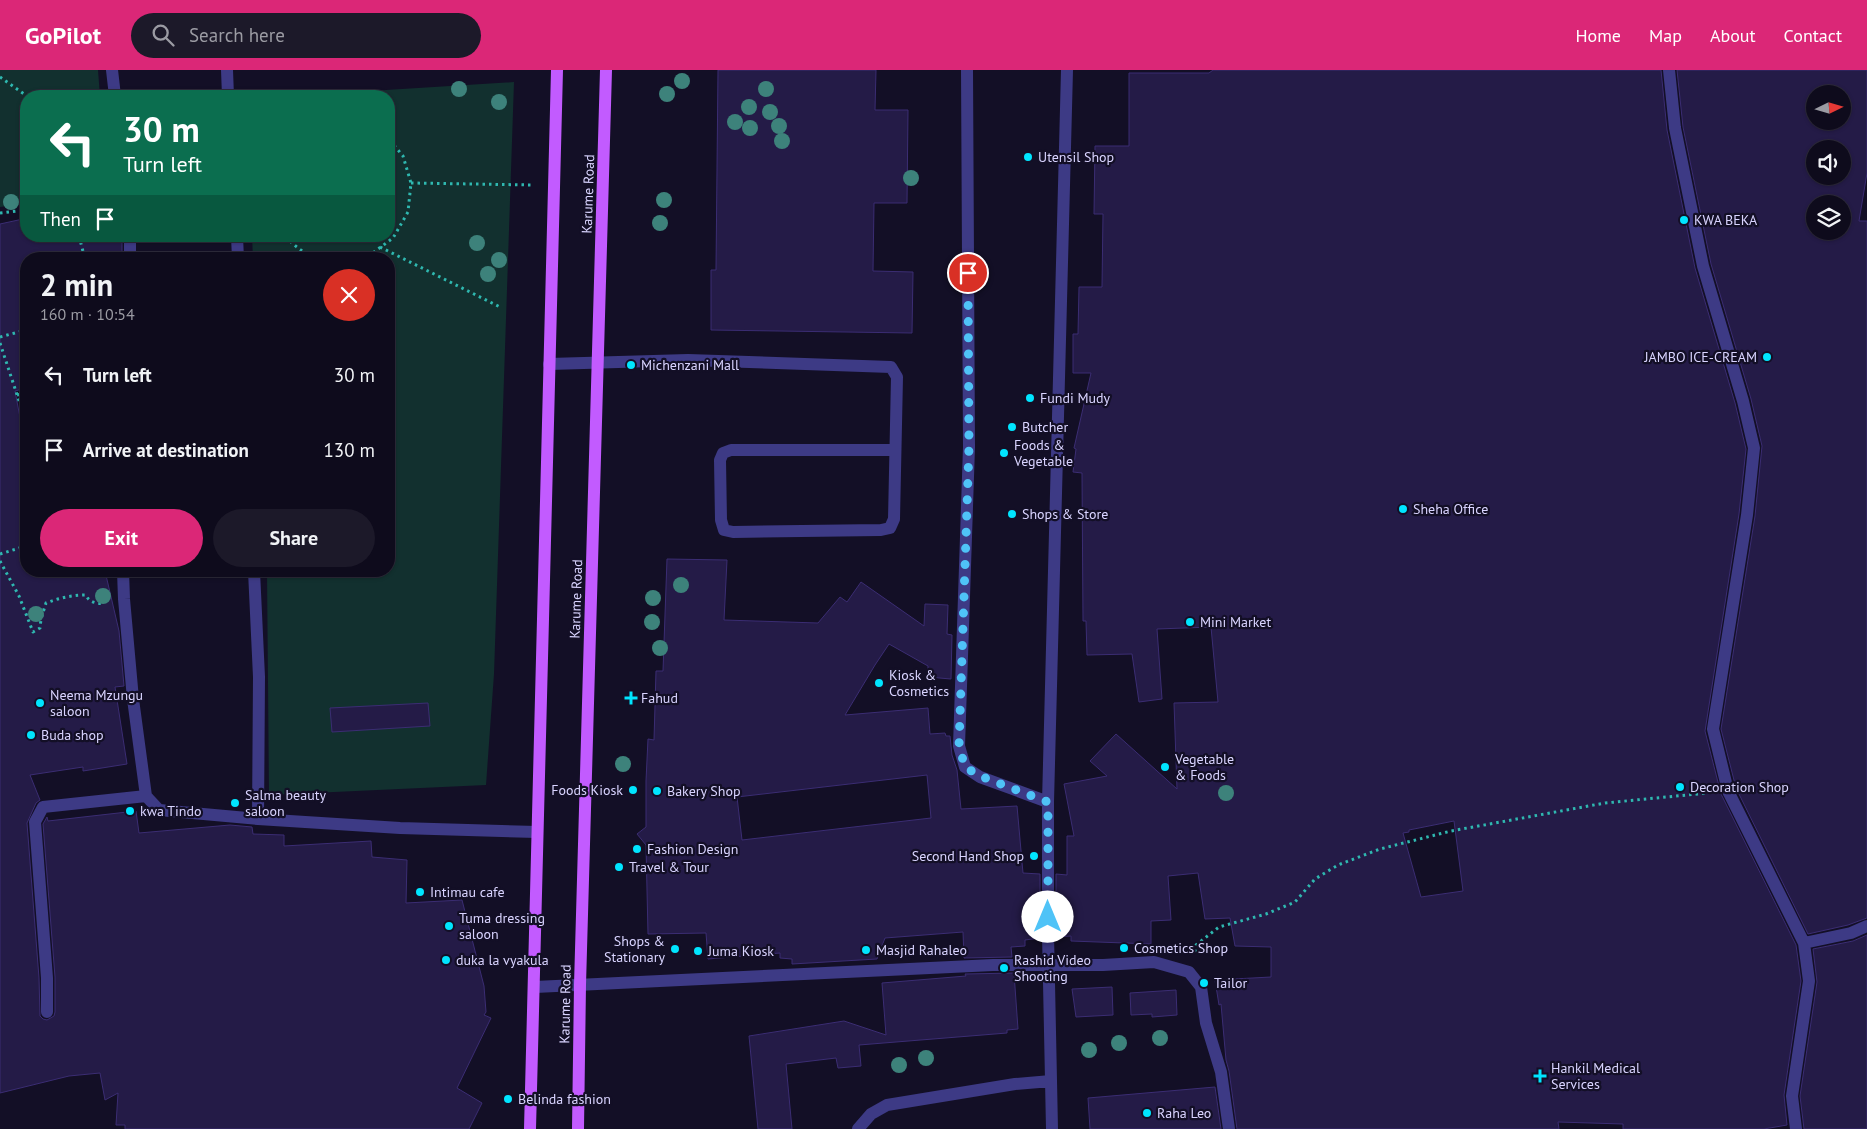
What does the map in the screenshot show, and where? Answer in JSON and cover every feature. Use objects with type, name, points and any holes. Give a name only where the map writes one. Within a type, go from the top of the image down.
[{"type":"main road","points":[[530,1129],[557,70]]},
{"type":"main road","name":"Karume Road","points":[[578,1129],[580,985],[606,70]]},
{"type":"street","points":[[112,70],[114,90]]},
{"type":"street","points":[[227,70],[228,90]]},
{"type":"street","points":[[967,70],[969,447],[959,746],[965,767],[989,780],[1048,802]]},
{"type":"street","points":[[1052,1129],[1048,802],[1067,70]]},
{"type":"street","points":[[1669,70],[1675,128],[1703,266],[1754,448],[1747,515],[1713,730],[1728,791],[1804,943],[1809,982],[1792,1096],[1796,1129]]},
{"type":"street","points":[[549,364],[688,360],[891,367],[897,377],[894,519],[890,528],[881,530],[733,532],[724,530],[721,520],[720,460],[723,452],[732,450],[895,450]]},
{"type":"street","points":[[123,577],[133,699],[146,796],[160,810],[258,819],[400,828],[537,832]]},
{"type":"street","points":[[254,577],[259,677],[258,819]]},
{"type":"street","points":[[47,1012],[47,978],[35,822],[42,807],[146,796]]},
{"type":"street","points":[[1804,943],[1851,933],[1867,926]]},
{"type":"street","points":[[535,987],[993,965],[1103,965],[1154,962],[1189,972],[1201,987],[1206,1022],[1221,1072],[1228,1129]]},
{"type":"street","points":[[858,1129],[871,1114],[886,1105],[1015,1084],[1051,1081]]},
{"type":"path","points":[[0,77],[20,91]]},
{"type":"path","points":[[395,146],[403,156],[410,183],[408,212],[395,235]]},
{"type":"path","points":[[410,183],[555,186]]},
{"type":"path","points":[[0,213],[20,211]]},
{"type":"path","points":[[290,242],[305,252]]},
{"type":"path","points":[[374,252],[388,242]]},
{"type":"path","points":[[380,248],[388,252]]},
{"type":"path","points":[[395,255],[500,307]]},
{"type":"path","points":[[0,337],[20,332]]},
{"type":"path","points":[[0,343],[20,404]]},
{"type":"path","points":[[0,554],[20,548]]},
{"type":"path","points":[[0,561],[19,596],[33,632],[40,628],[46,603],[63,597],[86,595],[93,602],[114,606],[124,599]]},
{"type":"path","points":[[1189,972],[1196,946],[1219,928],[1266,914],[1295,902],[1315,879],[1338,865],[1380,849],[1452,831],[1604,803],[1728,791]]},
{"type":"green space","points":[[0,70],[98,70],[100,90],[20,90],[20,205],[0,207]]},
{"type":"green space","points":[[514,82],[494,674],[486,785],[269,795],[267,577],[395,577],[395,252],[253,252],[252,242],[395,242],[395,90],[386,90]]},
{"type":"building","points":[[718,70],[876,70],[875,110],[908,110],[907,203],[874,203],[873,271],[913,272],[912,333],[711,330],[711,270],[716,270]]},
{"type":"building","points":[[1213,70],[1661,70],[1667,130],[1695,268],[1735,403],[1746,449],[1739,514],[1705,731],[1721,794],[1796,945],[1801,981],[1784,1095],[1787,1125],[1764,1129],[1623,1129],[1623,1124],[1558,1122],[1559,1129],[1237,1129],[1226,1060],[1221,1004],[1219,1005],[1215,980],[1271,977],[1271,947],[1235,946],[1230,918],[1205,919],[1198,873],[1168,876],[1171,920],[1151,921],[1151,944],[1071,941],[1071,936],[1056,937],[1056,874],[1067,875],[1067,836],[1074,836],[1064,784],[1107,776],[1090,761],[1116,734],[1177,789],[1174,703],[1218,702],[1211,627],[1157,629],[1162,699],[1139,702],[1132,654],[1087,655],[1086,621],[1083,621],[1082,473],[1073,472],[1076,449],[1074,448],[1091,373],[1073,373],[1073,334],[1078,334],[1079,287],[1102,287],[1103,214],[1094,214],[1095,146],[1129,146],[1129,73],[1209,73]],"holes":[[[1454,821],[1463,891],[1421,897],[1403,833],[1409,832],[1409,830]]]},
{"type":"building","points":[[1677,70],[1867,70],[1867,173],[1859,221],[1867,221],[1867,918],[1848,925],[1808,934],[1736,788],[1721,729],[1755,516],[1762,446],[1751,399],[1711,264],[1683,127]]},
{"type":"building","points":[[20,220],[20,242],[122,242],[122,252],[20,252],[20,390],[15,391],[20,417],[20,577],[106,577],[119,631],[124,686],[115,687],[127,764],[83,771],[83,767],[30,775],[40,800],[36,803],[27,823],[39,978],[40,1016],[47,1020],[54,1016],[55,1012],[55,977],[43,824],[47,817],[48,821],[136,811],[139,833],[230,825],[252,827],[253,834],[284,835],[284,846],[371,841],[372,857],[407,860],[406,903],[462,900],[484,986],[486,1012],[484,1015],[491,1018],[457,1088],[482,1103],[469,1129],[125,1129],[125,1125],[116,1125],[118,1093],[105,1100],[100,1073],[69,1076],[0,1093],[0,224]]},
{"type":"building","points":[[667,559],[727,560],[724,620],[818,623],[840,597],[847,602],[861,582],[924,626],[925,604],[948,605],[947,634],[952,635],[951,679],[928,677],[928,666],[889,644],[845,715],[928,708],[930,734],[945,733],[946,736],[950,736],[952,755],[957,770],[961,809],[1017,806],[1023,873],[1040,874],[1040,938],[1025,940],[1025,946],[1011,947],[1012,957],[964,958],[963,932],[885,938],[877,959],[792,964],[792,959],[780,958],[780,953],[708,959],[706,933],[648,934],[646,845],[637,834],[646,827],[648,739],[654,740],[656,671],[663,671]],"holes":[[[927,775],[931,818],[742,840],[737,797]]]},
{"type":"building","points":[[428,703],[430,726],[332,732],[330,708]]},
{"type":"building","points":[[1867,935],[1867,1129],[1804,1129],[1800,1096],[1817,982],[1813,949],[1853,941]]},
{"type":"building","points":[[1014,973],[1018,1029],[1007,1030],[1007,1033],[859,1045],[861,1066],[838,1068],[836,1058],[786,1064],[792,1129],[758,1129],[749,1036],[844,1021],[886,1035],[882,983],[966,976],[965,974]]},
{"type":"building","points":[[1112,987],[1113,1015],[1076,1017],[1072,989]]},
{"type":"building","points":[[1176,990],[1177,1015],[1152,1017],[1152,1014],[1131,1015],[1130,993]]},
{"type":"building","name":"Raha Leo","points":[[1215,1087],[1221,1129],[1090,1129],[1088,1098]]},
{"type":"place","name":"Utensil Shop","points":[[1028,157]]},
{"type":"place","name":"KWA BEKA","points":[[1684,220]]},
{"type":"place","name":"JAMBO ICE-CREAM","points":[[1767,357]]},
{"type":"place","name":"Michenzani Mall","points":[[631,365]]},
{"type":"place","name":"Fundi Mudy","points":[[1030,398]]},
{"type":"place","name":"Butcher","points":[[1012,427]]},
{"type":"place","name":"Foods & Vegetable","points":[[1004,453]]},
{"type":"place","name":"Sheha Office","points":[[1403,509]]},
{"type":"place","name":"Shops & Store","points":[[1012,514]]},
{"type":"place","name":"Mini Market","points":[[1190,622]]},
{"type":"place","name":"Kiosk & Cosmetics","points":[[879,683]]},
{"type":"place","name":"Fahud","points":[[631,698]]},
{"type":"place","name":"Neema Mzungu saloon","points":[[40,703]]},
{"type":"place","name":"Buda shop","points":[[31,735]]},
{"type":"place","name":"Vegetable & Foods","points":[[1165,767]]},
{"type":"place","name":"Decoration Shop","points":[[1680,787]]},
{"type":"place","name":"Foods Kiosk","points":[[633,790]]},
{"type":"place","name":"Bakery Shop","points":[[657,791]]},
{"type":"place","name":"Salma beauty saloon","points":[[235,803]]},
{"type":"place","name":"kwa Tindo","points":[[130,811]]},
{"type":"place","name":"Fashion Design","points":[[637,849]]},
{"type":"place","name":"Second Hand Shop","points":[[1034,856]]},
{"type":"place","name":"Travel & Tour","points":[[619,867]]},
{"type":"place","name":"Intimau cafe","points":[[420,892]]},
{"type":"place","name":"Tuma dressing saloon","points":[[449,926]]},
{"type":"place","name":"Cosmetics Shop","points":[[1124,948]]},
{"type":"place","name":"Shops & Stationary","points":[[675,949]]},
{"type":"place","name":"Masjid Rahaleo","points":[[866,950]]},
{"type":"place","name":"Juma Kiosk","points":[[698,951]]},
{"type":"place","name":"duka la vyakula","points":[[446,960]]},
{"type":"place","name":"Rashid Video Shooting","points":[[1004,968]]},
{"type":"place","name":"Tailor","points":[[1204,983]]},
{"type":"place","name":"Hankil Medical Services","points":[[1540,1076]]},
{"type":"place","name":"Belinda fashion","points":[[508,1099]]},
{"type":"place","name":"Raha Leo","points":[[1147,1113]]},
{"type":"route","points":[[968,273],[969,447],[959,746],[965,767],[980,776],[1048,802],[1048,917]]}]
